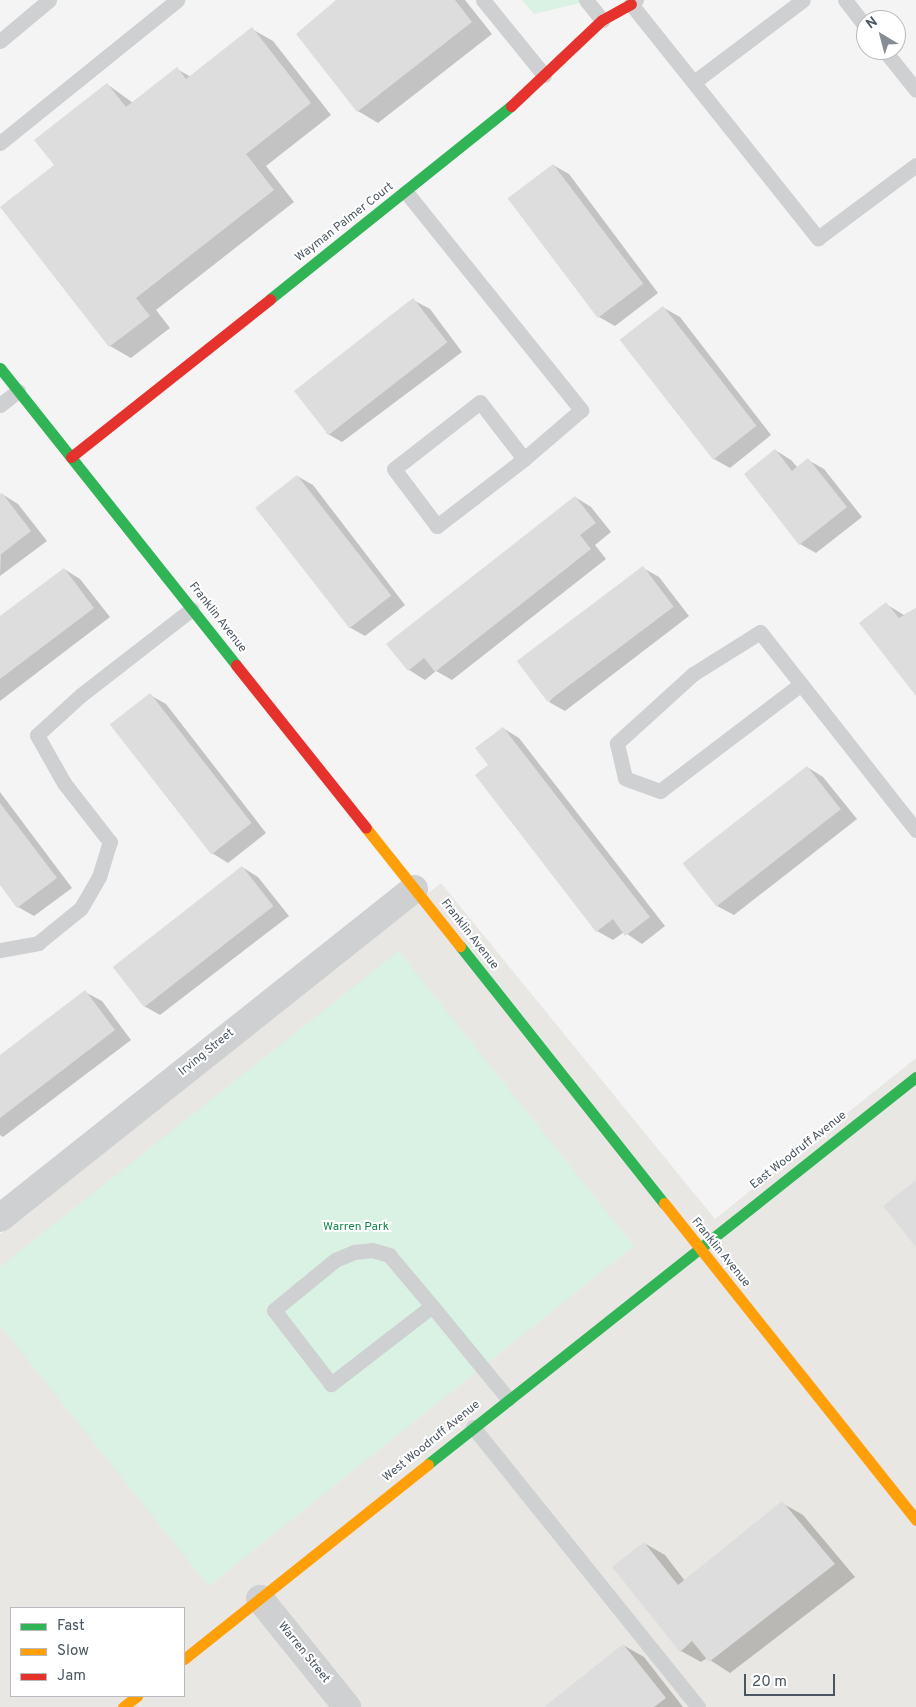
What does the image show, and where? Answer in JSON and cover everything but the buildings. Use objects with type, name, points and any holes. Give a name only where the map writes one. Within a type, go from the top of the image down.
[{"type":"street","name":"Wayman Palmer Court","points":[[71,458],[406,192],[544,75],[602,20],[634,2]]},
{"type":"street","name":"Franklin Avenue","points":[[0,368],[916,1520]]},
{"type":"street","name":"Irving Street","points":[[0,1218],[414,889]]},
{"type":"street","name":"East Woodruff Avenue","points":[[698,1247],[916,1077]]},
{"type":"street","name":"West Woodruff Avenue","points":[[185,1658],[698,1247]]},
{"type":"street","name":"Warren Street","points":[[260,1599],[347,1707]]},
{"type":"street","points":[[123,1707],[136,1697]]},
{"type":"lane","points":[[0,41],[49,0]]},
{"type":"lane","points":[[0,143],[177,0]]},
{"type":"lane","points":[[483,0],[544,75]]},
{"type":"lane","points":[[586,0],[602,20]]},
{"type":"lane","points":[[694,82],[803,0]]},
{"type":"lane","points":[[844,0],[856,15]]},
{"type":"lane","points":[[634,2],[694,82],[818,238],[916,165]]},
{"type":"lane","points":[[892,60],[916,90]]},
{"type":"lane","points":[[406,192],[581,410],[524,459],[438,526],[394,469],[480,402],[524,459]]},
{"type":"lane","points":[[0,405],[18,391]]},
{"type":"lane","points":[[0,950],[38,944],[82,908],[100,877],[110,842],[64,783],[37,735],[81,695],[192,609]]},
{"type":"lane","points":[[801,684],[660,791],[625,778],[617,743],[693,674],[760,632],[801,684],[916,830]]},
{"type":"lane","points":[[432,1306],[330,1384],[274,1310],[335,1260],[354,1252],[372,1250],[389,1255],[432,1306],[508,1399]]},
{"type":"lane","points":[[473,1427],[698,1707]]},
{"type":"shaded area","points":[[441,883],[715,1219],[916,1058],[916,1707],[0,1707],[0,1234]]},
{"type":"green space","points":[[522,0],[592,0],[534,14]]},
{"type":"green space","name":"Warren Park","points":[[399,951],[634,1246],[209,1586],[0,1325],[0,1267]]},
{"type":"traffic: fast","points":[[270,299],[511,106]]},
{"type":"traffic: fast","points":[[0,368],[236,665]]},
{"type":"traffic: fast","points":[[460,946],[664,1203]]},
{"type":"traffic: fast","points":[[428,1464],[916,1077]]},
{"type":"traffic: slow","points":[[366,828],[460,946]]},
{"type":"traffic: slow","points":[[664,1203],[916,1520]]},
{"type":"traffic: slow","points":[[185,1658],[428,1464]]},
{"type":"traffic: slow","points":[[123,1707],[136,1697]]},
{"type":"traffic: jam","points":[[511,106],[602,20],[631,4]]},
{"type":"traffic: jam","points":[[71,457],[270,299]]},
{"type":"traffic: jam","points":[[236,665],[366,828]]}]
